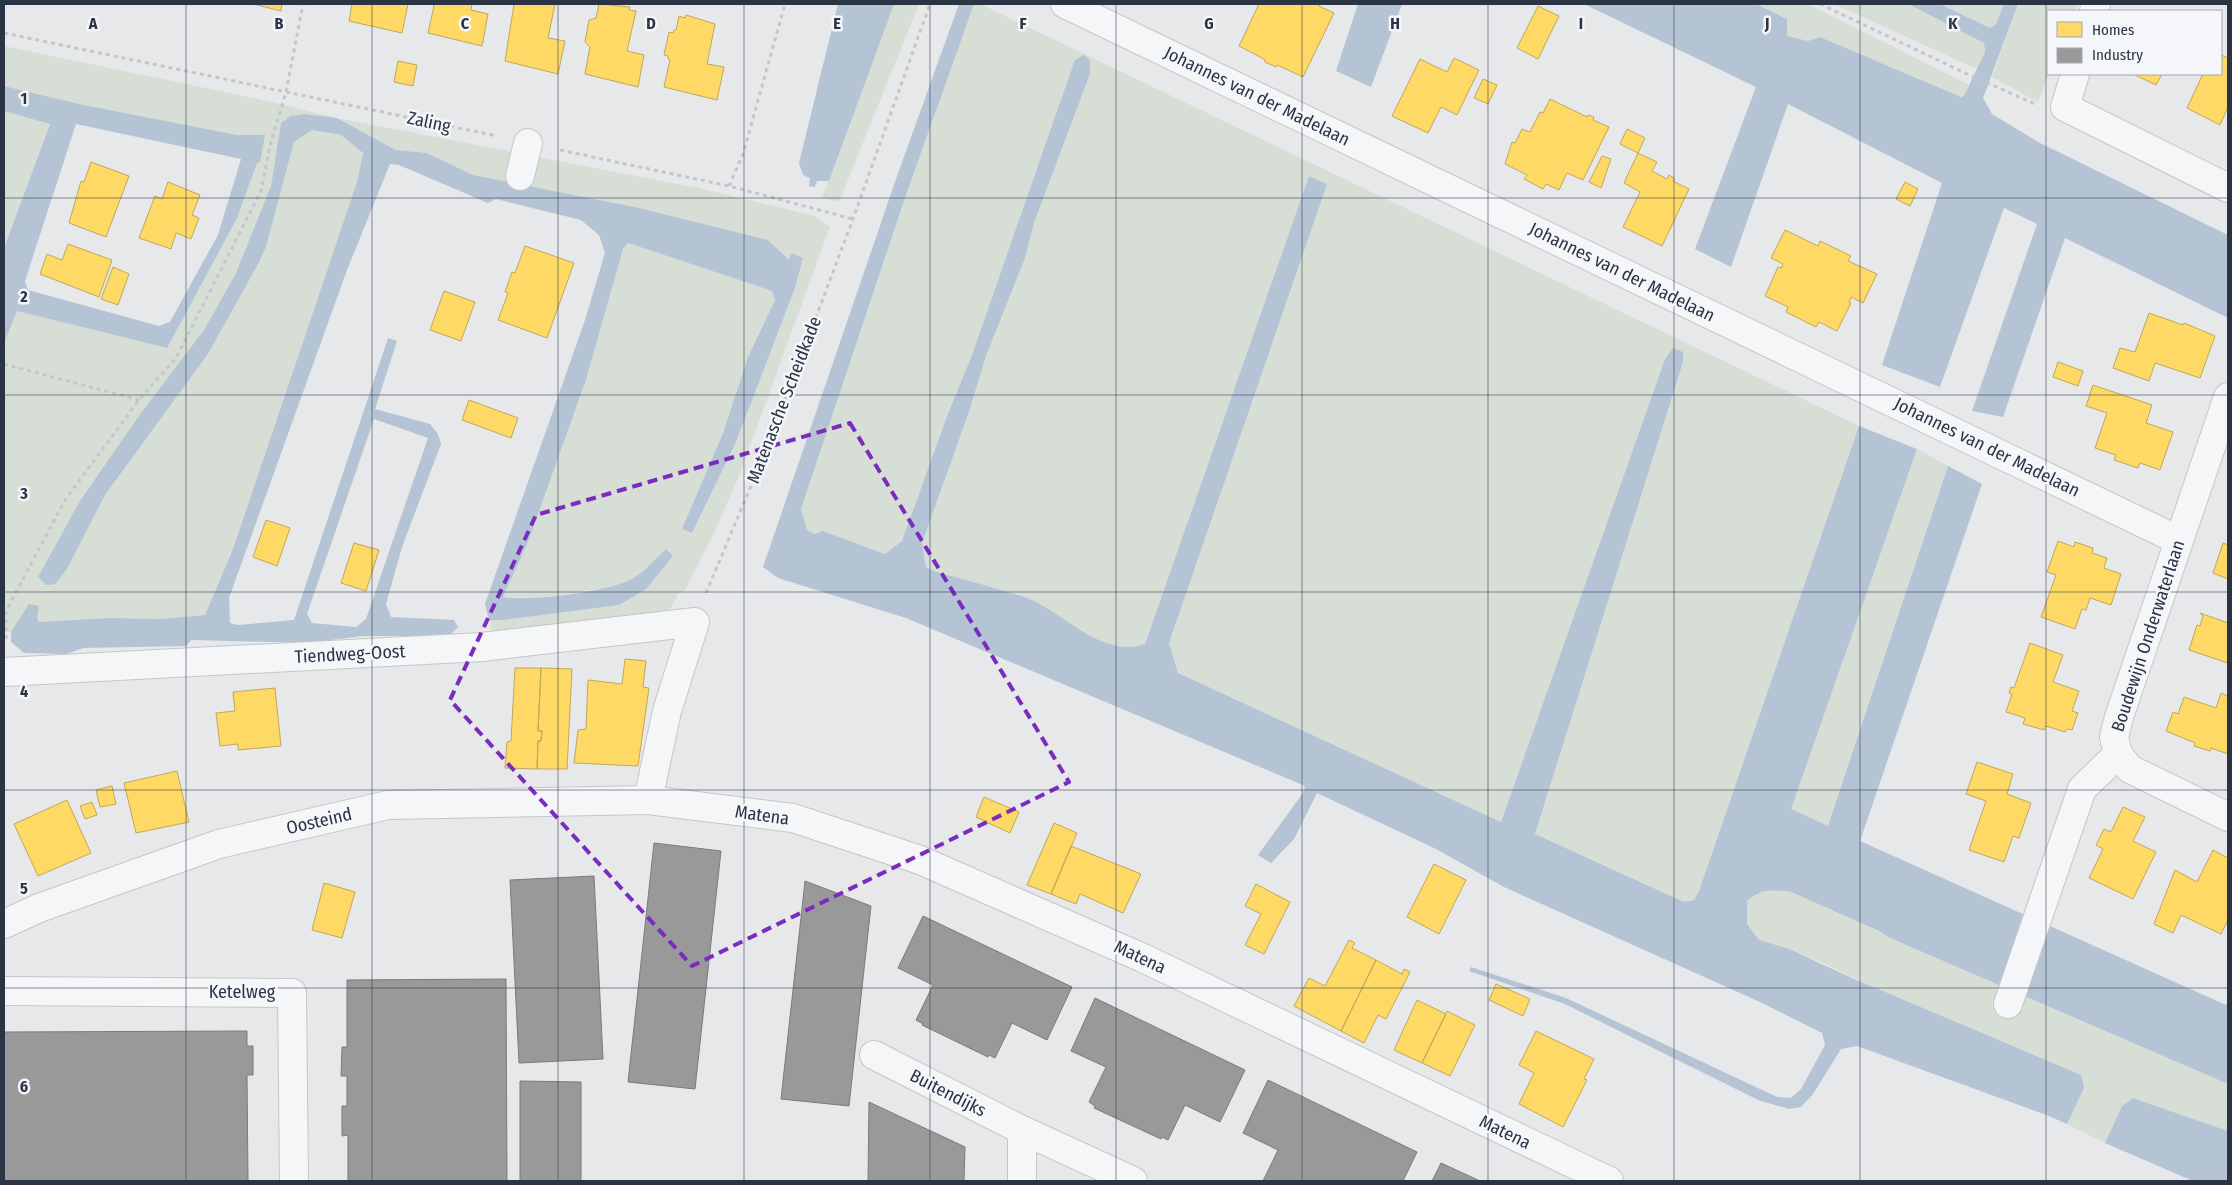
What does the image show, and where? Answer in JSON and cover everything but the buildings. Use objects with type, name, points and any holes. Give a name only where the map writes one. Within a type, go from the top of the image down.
[{"type":"street","name":"Johannes van der Madelaan","points":[[1065,4],[2178,540]]},
{"type":"street","points":[[2075,75],[2065,107],[2228,188]]},
{"type":"street","points":[[520,176],[528,143]]},
{"type":"street","name":"Boudewijn Onderwaterlaan","points":[[2228,397],[2178,540],[2114,737],[2118,754],[2130,769],[2228,817]]},
{"type":"street","points":[[648,800],[667,711],[695,622]]},
{"type":"street","name":"Tiendweg-Oost","points":[[9,671],[482,647],[695,622]]},
{"type":"street","points":[[2008,1004],[2082,789],[2118,754]]},
{"type":"street","name":"Oosteind","points":[[4,924],[39,908],[219,844],[388,805],[648,800]]},
{"type":"street","name":"Matena","points":[[648,800],[793,818],[920,860],[1143,958],[1609,1181]]},
{"type":"street","name":"Ketelweg","points":[[4,991],[292,992],[294,1181]]},
{"type":"street","name":"Buitendijks","points":[[874,1054],[1022,1130],[1133,1181]]},
{"type":"street","points":[[1022,1130],[1022,1181]]},
{"type":"path","points":[[9,671],[6,645],[6,611],[64,500],[139,400],[176,358],[261,191],[270,146],[286,92],[304,4]]},
{"type":"path","points":[[729,186],[743,154],[785,4]]},
{"type":"path","name":"Matenasche Scheidkade","points":[[695,622],[764,455],[853,219],[930,4]]},
{"type":"path","points":[[1820,4],[1999,89]]},
{"type":"path","name":"Zaling","points":[[4,32],[729,186],[853,219]]},
{"type":"path","points":[[4,364],[139,400]]},
{"type":"highlighted area","points":[[850,423],[1069,782],[692,966],[450,700],[536,515]]},
{"type":"shaded area","points":[[893,4],[919,4],[839,202],[822,198]]},
{"type":"shaded area","points":[[974,4],[980,4],[1859,426],[1699,891],[1694,900],[1684,902],[1535,834],[1683,362],[1673,348],[1665,359],[1501,822],[1178,673],[1169,643],[1326,184],[1309,176],[1145,644],[1130,647],[1114,645],[1099,640],[1027,598],[937,572],[926,567],[922,543],[969,412],[986,356],[1025,258],[1034,223],[1090,74],[1090,60],[1073,65],[972,355],[947,416],[902,541],[885,554],[823,531],[815,534],[807,530],[801,509],[905,198]]},
{"type":"shaded area","points":[[1756,4],[1808,4],[1969,85],[1965,94],[1959,96],[1820,37],[1808,41],[1787,36],[1787,19]]},
{"type":"shaded area","points":[[1834,4],[1908,4],[1984,43],[1985,52],[1977,69]]},
{"type":"shaded area","points":[[1940,4],[2004,4],[1996,24],[1990,28]]},
{"type":"shaded area","points":[[2018,4],[2078,4],[2075,10],[2047,10],[2047,75],[2049,75],[2038,102],[1992,77]]},
{"type":"shaded area","points":[[4,46],[263,100],[337,118],[305,114],[274,165],[271,186],[236,273],[204,330],[42,580],[46,585],[67,569],[105,495],[208,354],[266,247],[294,142],[312,130],[341,135],[363,153],[357,182],[233,549],[205,615],[162,619],[108,618],[39,622],[37,617],[13,628],[11,632],[4,632],[4,343],[17,311],[167,348],[265,135],[237,135],[79,104],[4,86]]},
{"type":"shaded area","points":[[4,111],[50,123],[4,248]]},
{"type":"shaded area","points":[[337,118],[698,188],[815,216],[830,227],[737,481],[713,535],[685,590],[678,594],[670,610],[596,627],[494,635],[489,620],[504,620],[619,605],[666,549],[639,575],[615,586],[566,595],[502,597],[528,542],[586,380],[623,249],[628,243],[772,291],[775,300],[748,357],[723,433],[682,529],[692,533],[736,442],[795,288],[803,258],[789,260],[768,240],[635,207],[473,175],[427,153],[396,150]]},
{"type":"shaded area","points":[[1917,449],[1948,466],[1828,827],[1790,809]]},
{"type":"shaded area","points":[[1777,889],[1791,892],[1877,930],[1890,938],[2228,1084],[2228,1131],[2133,1098],[2122,1106],[2105,1143],[2067,1124],[2084,1088],[1823,963],[1759,940],[1747,924],[1747,901],[1756,893]]},
{"type":"water","points":[[838,4],[894,4],[829,181],[817,181],[815,187],[809,186],[810,178],[803,175],[799,163]]},
{"type":"water","points":[[959,4],[974,4],[905,198],[801,509],[807,530],[815,534],[823,531],[885,554],[902,541],[947,416],[972,355],[1073,65],[1075,60],[1084,55],[1090,60],[1090,74],[1034,223],[1025,258],[986,356],[969,412],[922,543],[926,567],[937,572],[1027,598],[1099,640],[1129,647],[1145,644],[1309,176],[1327,184],[1169,643],[1178,673],[1501,822],[1665,359],[1673,348],[1683,352],[1683,362],[1535,834],[1684,902],[1694,900],[1699,891],[1859,426],[1917,449],[1791,809],[1828,826],[1948,466],[1982,484],[1860,841],[2226,1005],[2228,1001],[2228,1084],[1890,938],[1877,930],[1791,892],[1773,890],[1757,894],[1747,901],[1747,924],[1759,940],[1789,949],[1852,978],[2081,1075],[2084,1088],[2067,1124],[1857,1046],[1841,1049],[1813,1094],[1801,1107],[1789,1109],[1758,1100],[1565,1004],[1469,971],[1471,967],[1566,998],[1777,1097],[1791,1098],[1801,1089],[1825,1045],[1822,1033],[1760,1002],[1504,887],[1436,849],[1317,793],[1294,839],[1271,863],[1258,855],[1303,793],[1305,786],[906,618],[778,578],[763,567],[896,179]]},
{"type":"water","points":[[1358,4],[1402,4],[1371,87],[1336,71]]},
{"type":"water","points":[[1584,4],[1756,4],[1787,19],[1787,36],[1808,41],[1820,37],[1961,97],[1965,94],[1985,52],[1984,43],[1908,4],[1940,4],[1990,28],[1996,24],[2004,4],[2018,4],[1983,98],[1992,114],[2040,143],[2228,235],[2228,318],[2065,238],[2003,417],[1972,411],[2037,224],[2004,208],[1940,387],[1882,365],[1942,183],[1788,104],[1731,267],[1695,249],[1756,87]]},
{"type":"water","points":[[4,86],[79,104],[237,135],[265,135],[260,162],[257,163],[237,218],[167,348],[17,311],[4,343],[4,248],[50,124],[4,111]],"holes":[[[76,124],[241,159],[218,235],[170,322],[159,326],[28,290],[25,281]]]},
{"type":"water","points":[[305,114],[337,118],[396,150],[427,153],[473,175],[635,207],[768,240],[789,260],[791,253],[803,258],[795,288],[736,442],[692,533],[682,529],[723,433],[748,357],[775,300],[772,291],[628,243],[623,249],[586,380],[528,542],[503,597],[548,597],[601,589],[633,578],[666,549],[673,556],[646,589],[619,605],[504,620],[489,620],[485,604],[585,320],[605,253],[599,235],[581,220],[496,199],[488,203],[399,165],[390,164],[347,270],[229,598],[230,623],[238,625],[294,620],[388,338],[397,341],[375,409],[430,424],[438,434],[441,444],[402,547],[386,604],[391,617],[454,620],[458,627],[449,636],[362,636],[308,643],[191,640],[186,646],[83,648],[67,654],[24,653],[11,642],[11,632],[29,604],[39,606],[37,617],[39,622],[108,618],[162,619],[205,615],[233,549],[357,182],[363,153],[341,135],[312,130],[294,142],[266,247],[208,354],[105,495],[67,569],[55,584],[46,585],[38,577],[80,501],[141,413],[204,330],[236,273],[271,186],[281,123],[291,116]],"holes":[[[374,419],[428,438],[366,619],[356,627],[312,623],[307,614]]]},
{"type":"water","points":[[2133,1098],[2228,1131],[2228,1181],[2193,1181],[2105,1143],[2122,1106]]}]
